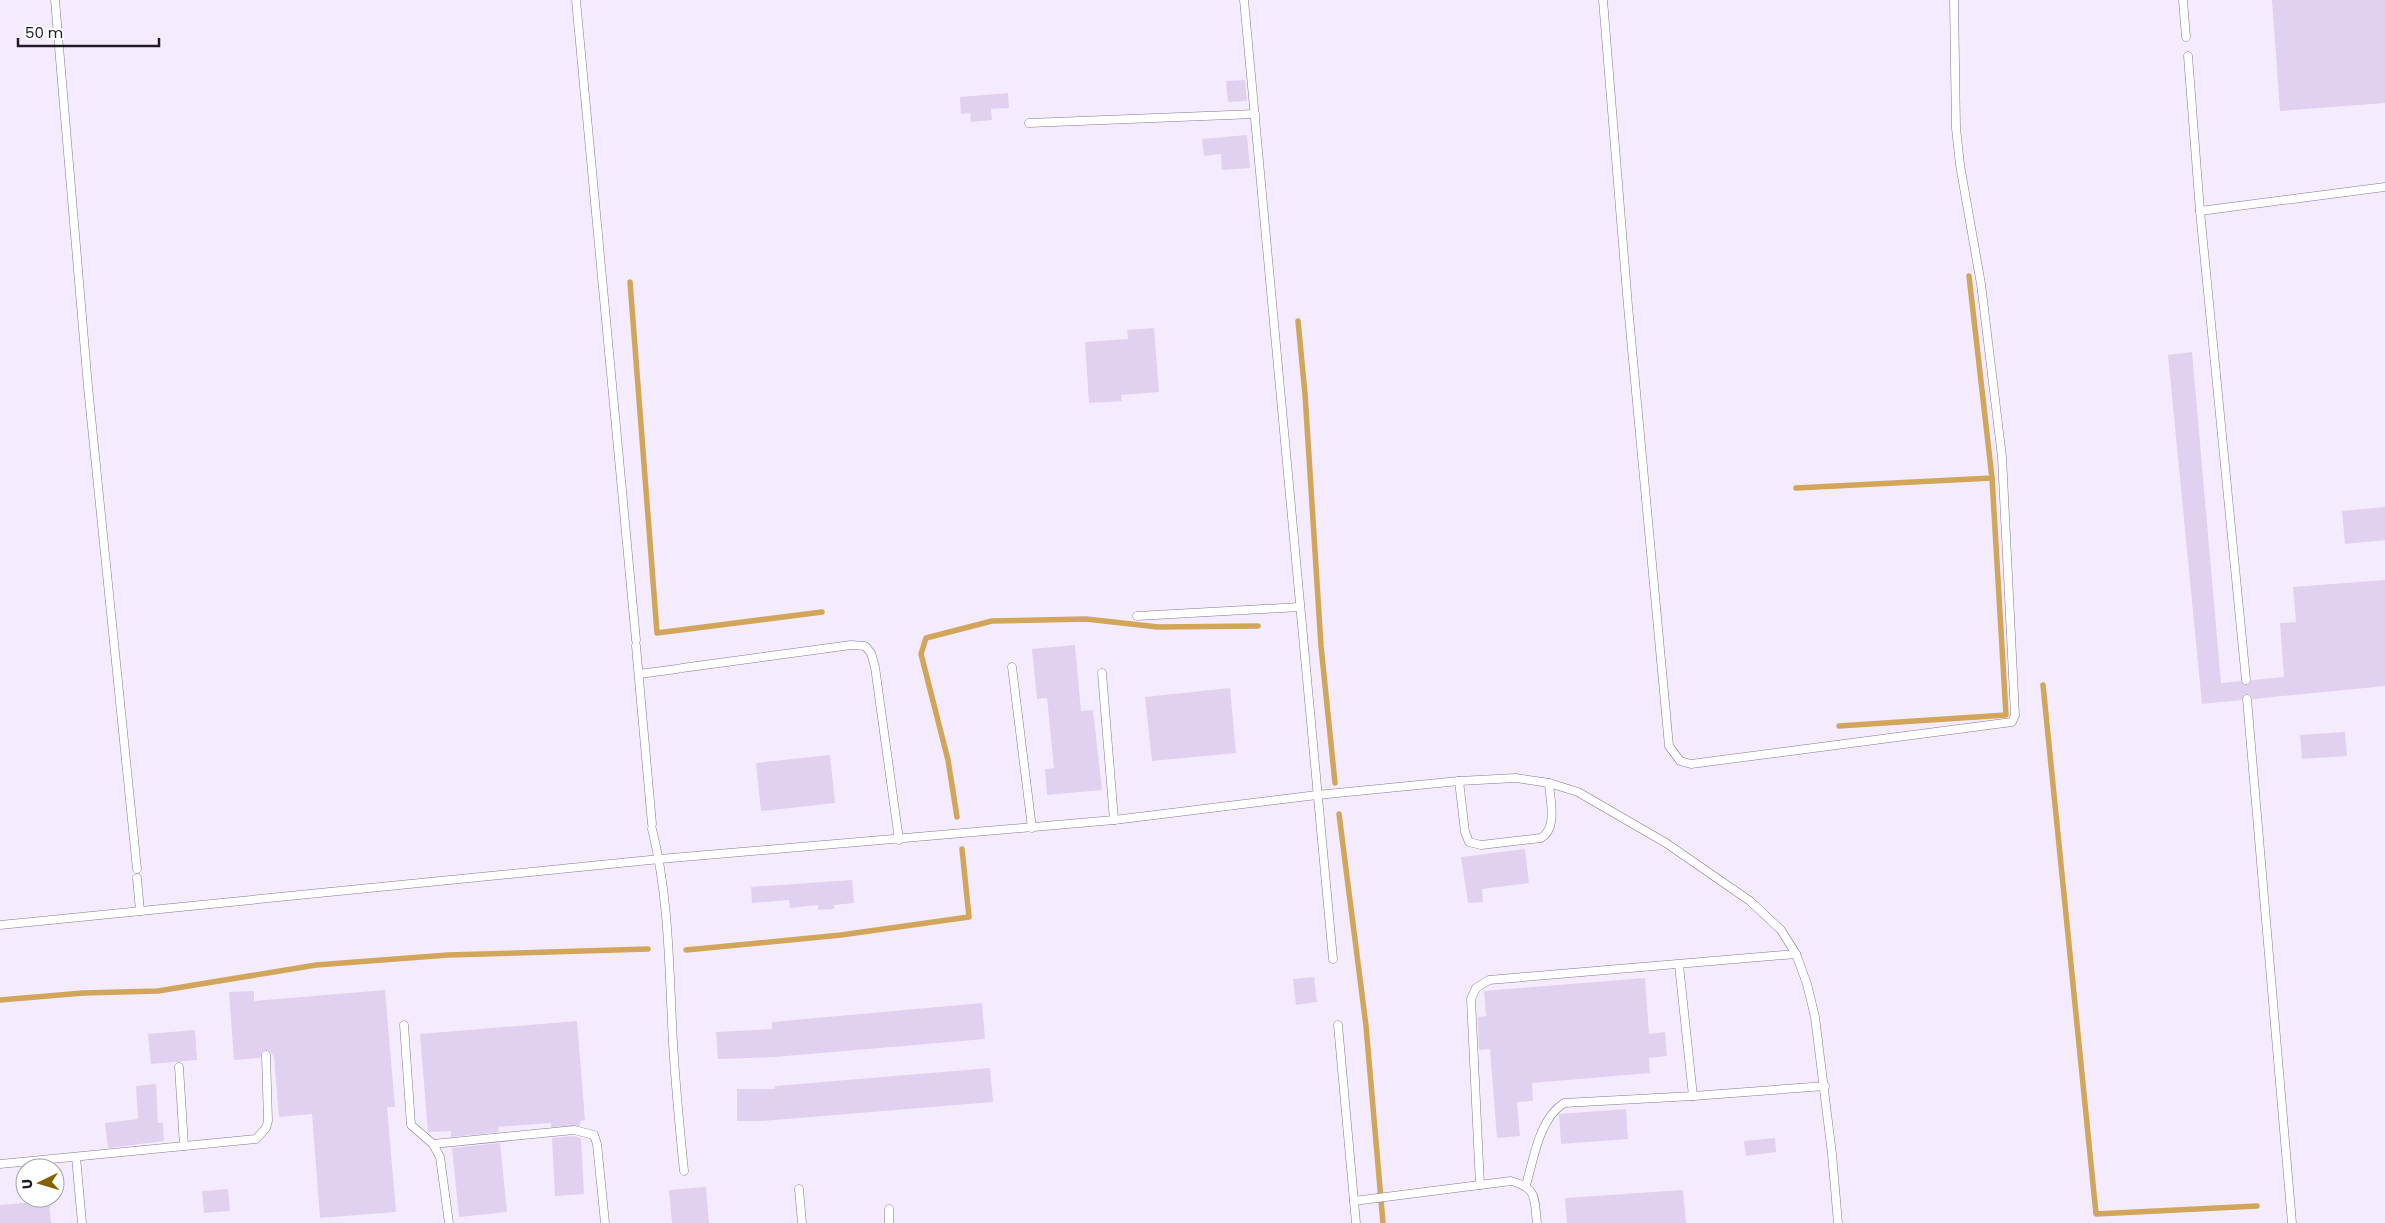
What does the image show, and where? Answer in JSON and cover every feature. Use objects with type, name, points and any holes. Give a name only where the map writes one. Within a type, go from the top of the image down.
[{"type":"lane","points":[[54,0],[88,387],[137,869]]},
{"type":"lane","points":[[576,0],[652,827],[660,860],[668,954],[674,1073],[684,1171]]},
{"type":"lane","points":[[1244,0],[1332,959]]},
{"type":"lane","points":[[1603,0],[1628,306],[1669,746],[1680,761],[1691,764],[2012,722],[2015,715],[2002,457],[1981,284],[1958,146],[1954,0]]},
{"type":"lane","points":[[2183,0],[2186,37]]},
{"type":"lane","points":[[2188,56],[2200,211],[2246,680]]},
{"type":"lane","points":[[1029,122],[1255,114]]},
{"type":"lane","points":[[2200,211],[2385,186]]},
{"type":"lane","points":[[1137,616],[1300,607]]},
{"type":"lane","points":[[639,674],[851,645],[865,646],[871,653],[875,667],[899,840]]},
{"type":"lane","points":[[1012,667],[1032,828]]},
{"type":"lane","points":[[1102,674],[1114,820]]},
{"type":"lane","points":[[2247,699],[2292,1223]]},
{"type":"lane","points":[[0,924],[660,860],[1114,820],[1317,795],[1459,781],[1516,778],[1549,783],[1578,792],[1626,818],[1709,870],[1750,901],[1781,930],[1796,954],[1807,984],[1815,1017],[1838,1223]]},
{"type":"lane","points":[[1459,781],[1465,832],[1469,842],[1481,844],[1541,838],[1548,834],[1552,823],[1549,783]]},
{"type":"lane","points":[[138,878],[140,911]]},
{"type":"lane","points":[[1480,1185],[1470,999],[1476,988],[1489,980],[1796,954]]},
{"type":"lane","points":[[1679,965],[1693,1096]]},
{"type":"lane","points":[[404,1025],[411,1125],[433,1144],[440,1157],[449,1223]]},
{"type":"lane","points":[[1338,1025],[1356,1223]]},
{"type":"lane","points":[[0,1164],[256,1139],[266,1128],[268,1112],[266,1056]]},
{"type":"lane","points":[[179,1067],[184,1146]]},
{"type":"lane","points":[[1526,1184],[1545,1124],[1553,1110],[1564,1103],[1824,1086]]},
{"type":"lane","points":[[433,1144],[574,1130],[588,1132],[594,1135],[597,1144],[605,1223]]},
{"type":"lane","points":[[76,1157],[82,1223]]},
{"type":"lane","points":[[1354,1200],[1511,1181],[1526,1184],[1534,1194],[1537,1223]]},
{"type":"lane","points":[[800,1189],[802,1223]]},
{"type":"lane","points":[[888,1209],[889,1223]]},
{"type":"building","points":[[2272,0],[2385,0],[2385,103],[2280,111]]},
{"type":"building","points":[[1245,80],[1247,101],[1228,102],[1226,81]]},
{"type":"building","points":[[1008,93],[1009,108],[991,109],[992,120],[971,122],[970,113],[961,114],[960,97]]},
{"type":"building","points":[[1247,135],[1250,168],[1222,170],[1221,154],[1204,156],[1202,139]]},
{"type":"building","points":[[1154,328],[1159,392],[1121,395],[1122,401],[1089,403],[1085,342],[1128,339],[1127,330]]},
{"type":"building","points":[[2192,352],[2221,683],[2240,681],[2247,685],[2252,680],[2284,677],[2280,623],[2296,622],[2293,587],[2385,580],[2385,686],[2253,699],[2250,694],[2246,694],[2241,700],[2202,704],[2168,355]]},
{"type":"building","points":[[2385,507],[2385,540],[2345,544],[2342,511]]},
{"type":"building","points":[[1075,645],[1081,711],[1093,710],[1102,790],[1047,795],[1045,769],[1054,768],[1047,698],[1037,699],[1032,649]]},
{"type":"building","points":[[1230,688],[1236,753],[1152,761],[1145,697]]},
{"type":"building","points":[[2345,732],[2347,756],[2302,759],[2300,735]]},
{"type":"building","points":[[830,755],[835,803],[761,811],[756,763]]},
{"type":"building","points":[[1525,849],[1529,883],[1482,889],[1483,902],[1468,903],[1461,857]]},
{"type":"building","points":[[852,880],[854,903],[834,905],[834,909],[818,910],[818,905],[790,908],[789,900],[752,903],[751,887]]},
{"type":"building","points":[[1314,977],[1317,1002],[1296,1005],[1293,979]]},
{"type":"building","points":[[1645,978],[1649,1034],[1665,1032],[1667,1056],[1649,1058],[1650,1073],[1532,1083],[1533,1101],[1517,1102],[1520,1136],[1497,1138],[1490,1049],[1479,1050],[1478,1017],[1486,1016],[1484,991]]},
{"type":"building","points":[[385,990],[395,1107],[387,1107],[396,1212],[320,1218],[312,1114],[279,1117],[274,1057],[269,1050],[263,1051],[260,1058],[234,1060],[229,992],[254,991],[254,1001]]},
{"type":"building","points":[[982,1003],[985,1039],[775,1057],[718,1059],[716,1032],[772,1029],[772,1022]]},
{"type":"building","points":[[577,1021],[585,1120],[580,1121],[580,1126],[551,1127],[551,1123],[498,1127],[499,1132],[451,1137],[451,1131],[428,1132],[420,1034]]},
{"type":"building","points":[[195,1030],[197,1060],[151,1064],[148,1034]]},
{"type":"building","points":[[990,1068],[993,1102],[761,1121],[737,1121],[737,1089],[775,1089],[775,1086]]},
{"type":"building","points":[[156,1084],[158,1123],[163,1123],[164,1141],[108,1148],[105,1123],[138,1119],[136,1086]]},
{"type":"building","points":[[1626,1109],[1628,1139],[1561,1144],[1559,1114]]},
{"type":"building","points":[[574,1136],[581,1138],[584,1194],[555,1196],[552,1138]]},
{"type":"building","points":[[1775,1138],[1776,1152],[1746,1156],[1744,1141]]},
{"type":"building","points":[[500,1143],[507,1212],[459,1217],[452,1148]]},
{"type":"building","points":[[706,1187],[709,1223],[672,1223],[669,1190]]},
{"type":"building","points":[[228,1189],[230,1211],[204,1213],[202,1191]]},
{"type":"building","points":[[1683,1190],[1686,1223],[1567,1223],[1565,1198]]},
{"type":"building","points":[[15,1204],[15,1208],[50,1208],[51,1223],[0,1223],[0,1205]]},
{"type":"waterway","points":[[1796,488],[1992,478],[1969,276]]},
{"type":"waterway","points":[[630,282],[657,633],[822,612]]},
{"type":"waterway","points":[[1298,321],[1305,394],[1321,646],[1335,783]]},
{"type":"waterway","points":[[1839,726],[2006,715],[1992,478]]},
{"type":"waterway","points":[[957,817],[948,760],[921,654],[926,638],[992,621],[1086,619],[1158,627],[1258,626]]},
{"type":"waterway","points":[[2043,685],[2096,1214],[2257,1206]]},
{"type":"waterway","points":[[1339,814],[1366,1026],[1383,1223]]},
{"type":"waterway","points":[[686,950],[841,935],[969,917],[962,849]]},
{"type":"waterway","points":[[0,1000],[83,993],[158,991],[316,965],[448,955],[648,949]]}]
